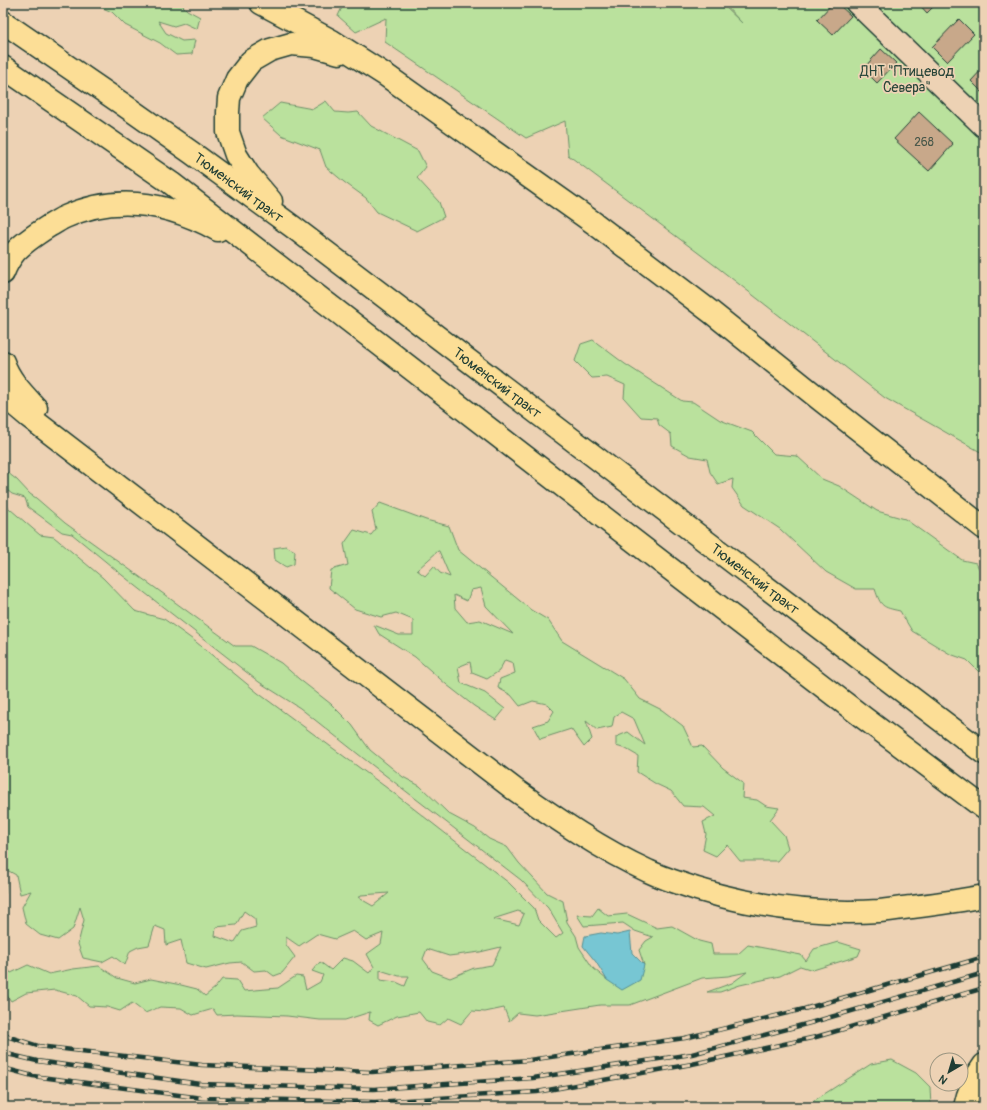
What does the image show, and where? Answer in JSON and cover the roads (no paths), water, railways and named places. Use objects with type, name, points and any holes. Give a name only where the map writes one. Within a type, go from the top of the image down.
[{"type":"main road","points":[[261,3],[332,41],[387,76],[594,223],[692,298],[984,528]]},
{"type":"main road","name":"Тюменский тракт","points":[[3,22],[192,153],[293,227],[984,753]]},
{"type":"main road","points":[[293,227],[248,174],[236,155],[228,132],[228,112],[229,98],[237,79],[251,61],[270,50],[291,44],[314,46],[339,53],[387,76]]},
{"type":"main road","points":[[3,68],[171,183],[771,646],[981,806]]},
{"type":"main road","points":[[3,273],[15,251],[38,232],[65,217],[86,209],[117,203],[143,204],[174,210],[212,226],[269,258]]},
{"type":"main road","points":[[3,362],[5,369],[18,389],[81,456]]},
{"type":"main road","points":[[3,395],[28,416],[514,789],[607,851],[649,872],[692,888],[735,900],[785,908],[837,912],[880,911],[984,896]]},
{"type":"main road","points":[[965,1107],[967,1098],[975,1080],[984,1065]]},
{"type":"street","points":[[857,3],[984,126]]},
{"type":"water","points":[[630,932],[632,953],[644,965],[640,980],[622,990],[607,980],[596,962],[583,946],[585,936],[601,933],[617,935]]},
{"type":"railway","points":[[3,1035],[38,1046],[202,1065],[372,1072],[529,1060],[685,1038],[804,1009],[984,957]]},
{"type":"railway","points":[[3,1053],[37,1061],[201,1084],[374,1089],[533,1078],[692,1054],[810,1023],[984,973]]},
{"type":"railway","points":[[3,1068],[33,1076],[202,1098],[375,1102],[537,1092],[692,1064],[816,1037],[984,988]]},
{"type":"park label","name":"ДНТ \"Птицевод Севера\"","points":[[907,80]]}]
